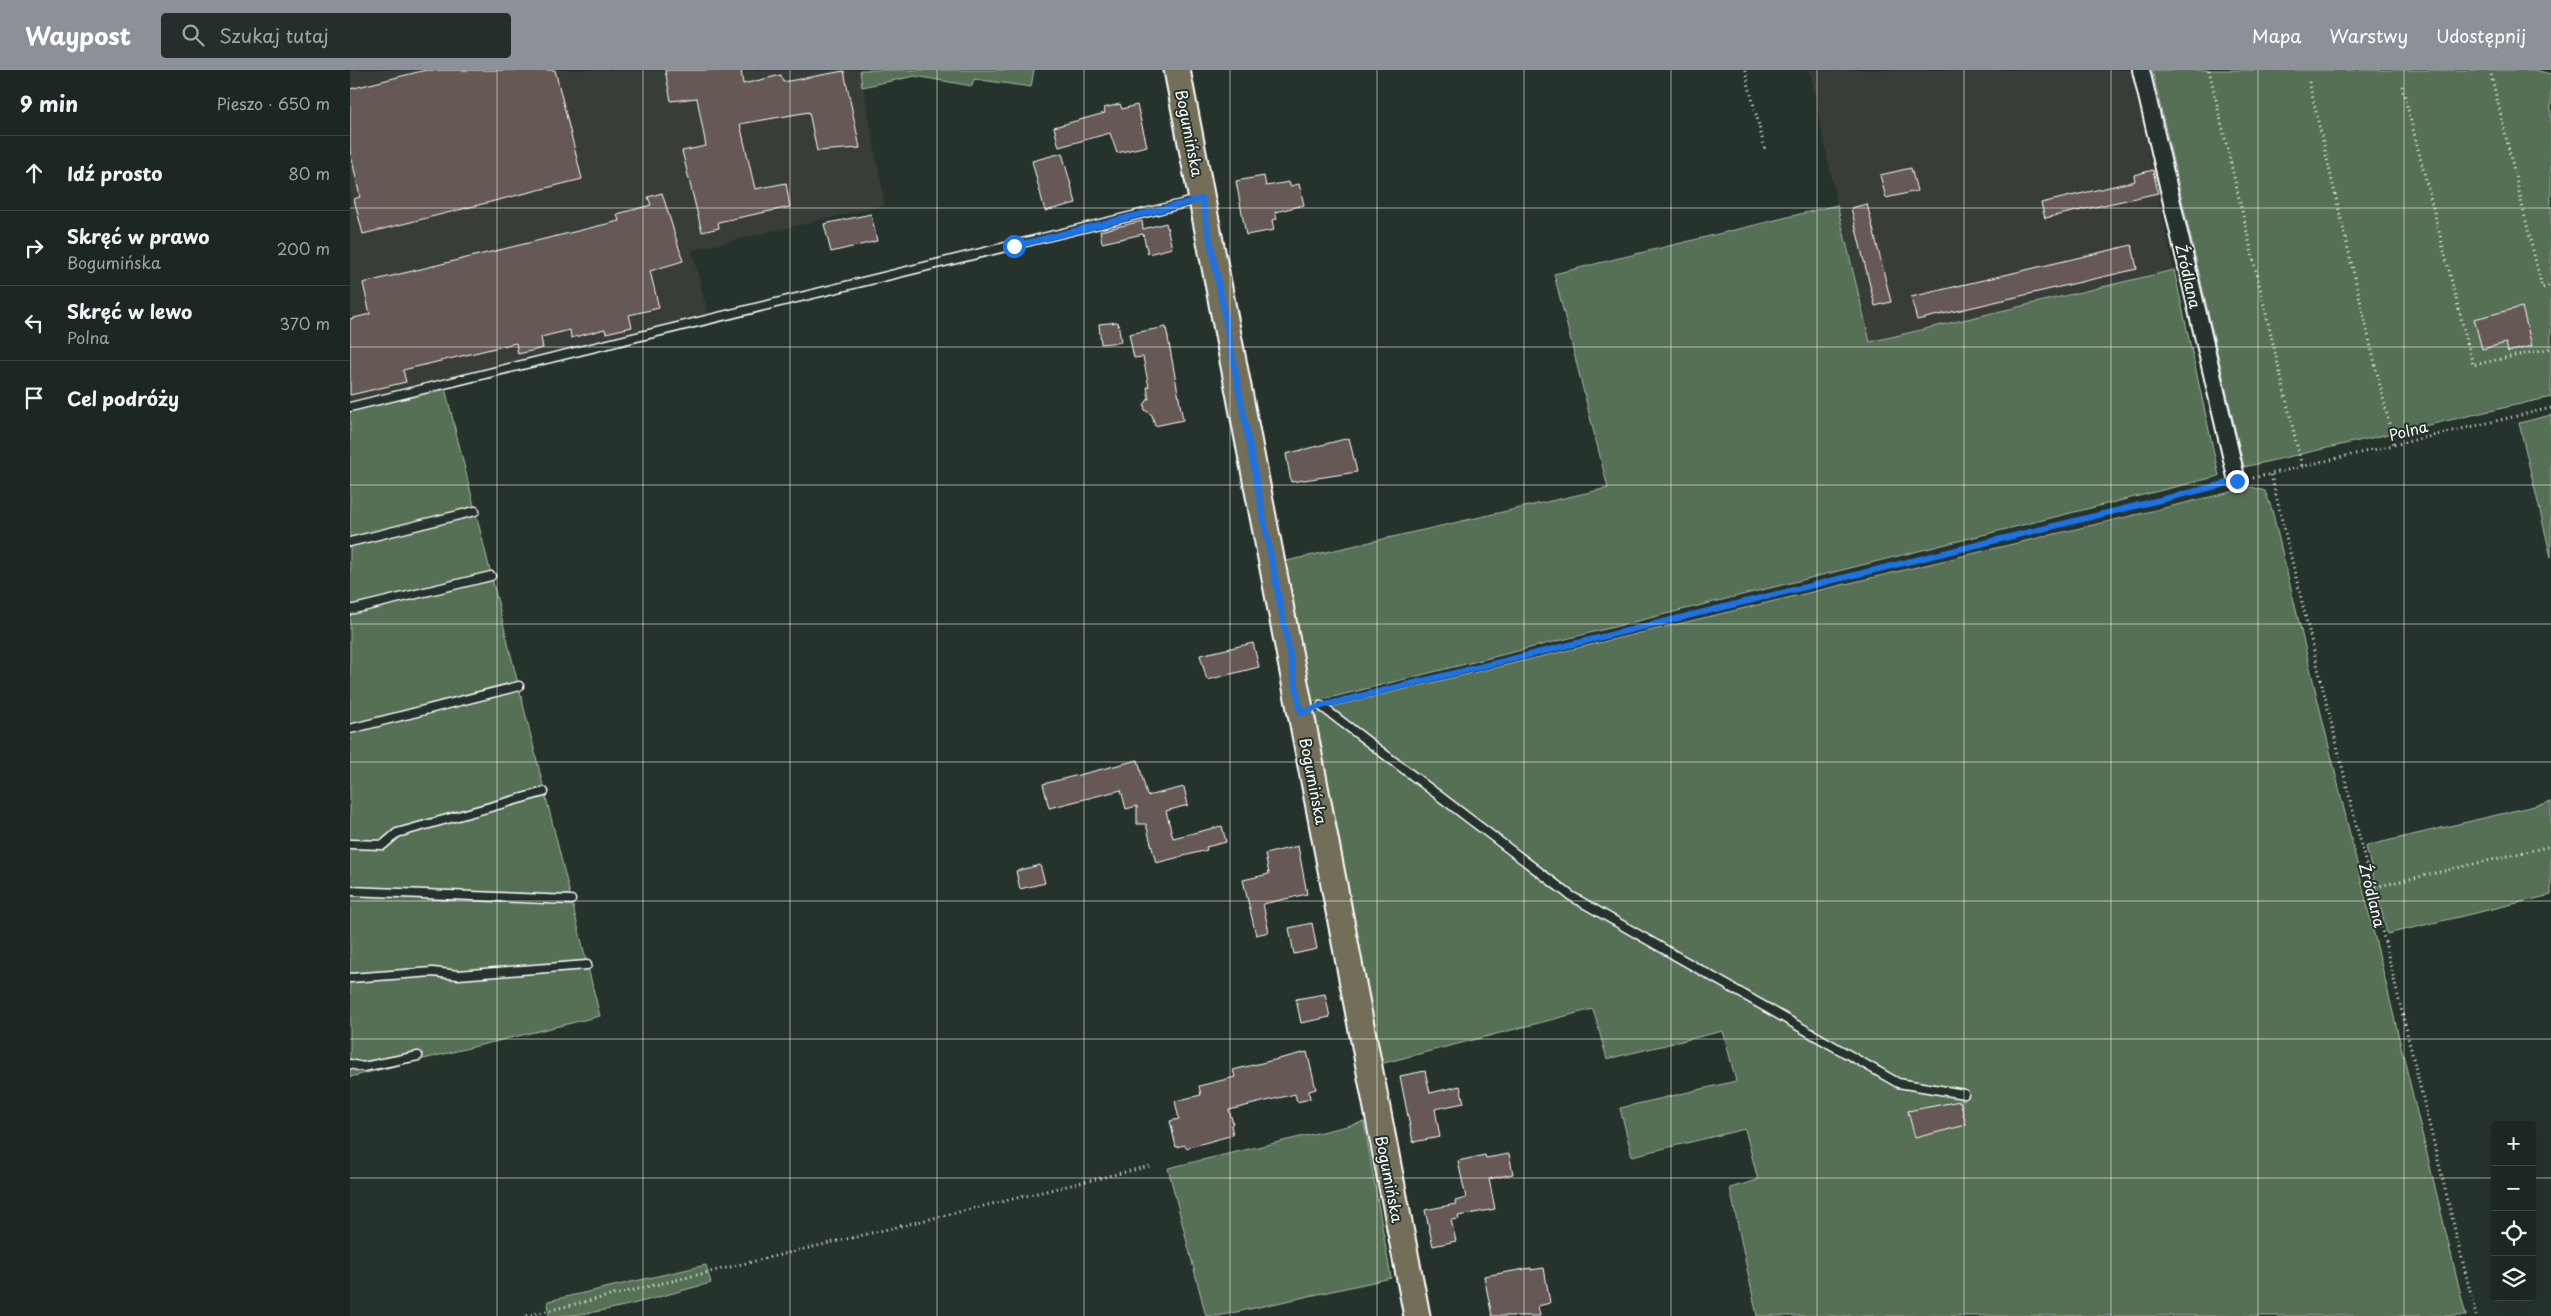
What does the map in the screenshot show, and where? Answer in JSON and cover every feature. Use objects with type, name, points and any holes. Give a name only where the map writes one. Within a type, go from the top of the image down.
[{"type":"main road","name":"Bogumińska","points":[[1177,70],[1417,1316]]},
{"type":"street","name":"Źródlana","points":[[2141,70],[2237,481]]},
{"type":"lane","points":[[350,407],[1202,199]]},
{"type":"lane","points":[[350,542],[475,510]]},
{"type":"lane","points":[[350,610],[491,576]]},
{"type":"lane","points":[[350,729],[519,686]]},
{"type":"lane","points":[[1321,706],[1571,896],[1898,1083],[1964,1094]]},
{"type":"lane","points":[[350,844],[383,845],[397,833],[544,792]]},
{"type":"lane","points":[[350,892],[571,900]]},
{"type":"lane","points":[[350,978],[433,972],[458,975],[587,965]]},
{"type":"lane","points":[[350,1064],[363,1067],[418,1056]]},
{"type":"path","points":[[1745,70],[1765,150]]},
{"type":"path","points":[[2209,70],[2302,468]]},
{"type":"path","points":[[2490,70],[2542,288],[2551,286]]},
{"type":"path","points":[[2309,82],[2394,445]]},
{"type":"path","points":[[2402,86],[2473,365],[2551,348]]},
{"type":"path","name":"Polna","points":[[2271,475],[2551,408]]},
{"type":"path","name":"Źródlana","points":[[2271,475],[2476,1316]]},
{"type":"path","points":[[1321,706],[2237,481]]},
{"type":"path","points":[[2371,888],[2551,846]]},
{"type":"path","points":[[526,1316],[1150,1166]]},
{"type":"shaded area","points":[[350,70],[860,70],[885,205],[692,250],[708,316],[350,402]]},
{"type":"shaded area","points":[[1810,70],[2131,70],[2174,270],[1870,342],[1837,205]]},
{"type":"green space","points":[[860,70],[1034,70],[1031,87],[974,79],[972,86],[915,76],[862,87]]},
{"type":"green space","points":[[2152,70],[2535,70],[2551,74],[2551,397],[2244,467]]},
{"type":"green space","points":[[1837,205],[1870,342],[2174,270],[2219,476],[1309,703],[1282,562],[1608,488],[1554,274]]},
{"type":"green space","points":[[445,388],[600,1016],[350,1077],[350,411]]},
{"type":"green space","points":[[2551,415],[2551,557],[2519,423]]},
{"type":"green space","points":[[2252,487],[2265,491],[2272,510],[2466,1316],[1757,1316],[1730,1188],[1758,1180],[1745,1129],[1632,1156],[1620,1108],[1736,1081],[1723,1031],[1607,1059],[1593,1009],[1380,1064],[1314,716],[1326,708]]},
{"type":"green space","points":[[2551,802],[2551,895],[2387,934],[2366,846]]},
{"type":"green space","points":[[1364,1122],[1391,1278],[1218,1316],[1206,1316],[1168,1168]]},
{"type":"green space","points":[[706,1265],[711,1283],[610,1309],[590,1313],[549,1316],[548,1301]]},
{"type":"building","points":[[426,70],[555,70],[582,179],[363,234],[354,199],[360,197],[350,150],[350,89]]},
{"type":"building","points":[[665,70],[741,70],[743,84],[781,75],[783,82],[844,71],[860,148],[817,151],[809,112],[740,124],[755,189],[786,183],[790,207],[718,222],[719,228],[702,232],[682,151],[706,146],[697,98],[671,101]]},
{"type":"building","points":[[1120,104],[1122,109],[1137,105],[1147,146],[1117,153],[1110,133],[1059,147],[1054,127],[1105,113],[1104,108]]},
{"type":"building","points":[[1062,153],[1076,203],[1045,211],[1032,161]]},
{"type":"building","points":[[1911,168],[1917,191],[1886,198],[1880,175]]},
{"type":"building","points":[[2153,170],[2158,193],[2045,218],[2041,203],[2135,181],[2134,175]]},
{"type":"building","points":[[1264,176],[1266,186],[1289,182],[1290,186],[1299,184],[1304,205],[1275,212],[1277,219],[1272,220],[1274,230],[1246,235],[1236,181]]},
{"type":"building","points":[[662,193],[683,261],[650,271],[659,308],[629,315],[632,327],[606,333],[605,329],[571,338],[570,330],[541,337],[543,348],[518,354],[516,343],[403,370],[406,382],[350,395],[350,319],[370,314],[363,283],[619,221],[617,214],[651,205],[648,197]]},
{"type":"building","points":[[1867,204],[1891,302],[1875,306],[1851,208]]},
{"type":"building","points":[[871,214],[877,241],[831,252],[824,224]]},
{"type":"building","points":[[1142,221],[1143,229],[1166,223],[1172,248],[1148,254],[1143,234],[1102,243],[1100,231]]},
{"type":"building","points":[[2132,245],[2137,269],[1917,320],[1911,297]]},
{"type":"building","points":[[2522,307],[2532,346],[2508,352],[2506,343],[2482,349],[2474,319]]},
{"type":"building","points":[[1118,322],[1121,342],[1101,344],[1099,324]]},
{"type":"building","points":[[1166,327],[1183,420],[1155,426],[1152,415],[1145,410],[1144,405],[1149,398],[1147,387],[1149,387],[1143,357],[1134,358],[1129,334]]},
{"type":"building","points":[[1349,438],[1357,472],[1291,482],[1286,454]]},
{"type":"building","points":[[1253,643],[1259,667],[1207,680],[1200,655]]},
{"type":"building","points":[[1138,760],[1147,796],[1184,787],[1188,805],[1166,811],[1173,838],[1222,826],[1226,842],[1206,847],[1207,850],[1156,863],[1146,824],[1137,824],[1137,806],[1126,809],[1121,790],[1049,808],[1043,784]]},
{"type":"building","points":[[1298,846],[1307,894],[1263,904],[1269,932],[1256,935],[1243,880],[1269,874],[1265,854]]},
{"type":"building","points":[[1040,865],[1045,883],[1020,889],[1016,871]]},
{"type":"building","points":[[1312,923],[1317,949],[1294,954],[1289,928]]},
{"type":"building","points":[[1325,994],[1330,1017],[1301,1023],[1296,999]]},
{"type":"building","points":[[1307,1052],[1316,1089],[1309,1091],[1310,1099],[1297,1102],[1295,1094],[1229,1110],[1233,1123],[1231,1125],[1233,1135],[1186,1148],[1185,1145],[1176,1147],[1170,1121],[1179,1119],[1175,1101],[1201,1095],[1199,1086],[1235,1077],[1233,1070]]},
{"type":"building","points":[[1425,1071],[1430,1093],[1460,1086],[1464,1103],[1435,1109],[1440,1137],[1413,1142],[1400,1076]]},
{"type":"building","points":[[1960,1101],[1966,1125],[1915,1138],[1908,1111]]},
{"type":"building","points":[[1509,1154],[1513,1174],[1489,1179],[1495,1209],[1458,1216],[1459,1219],[1451,1220],[1456,1241],[1433,1246],[1425,1210],[1456,1204],[1455,1201],[1466,1198],[1458,1161],[1485,1155],[1486,1158]]},
{"type":"building","points":[[1531,1268],[1531,1270],[1544,1268],[1550,1303],[1538,1306],[1540,1316],[1492,1316],[1484,1276]]},
{"type":"route","points":[[1014,246],[1202,199],[1301,713],[1321,706],[2237,481]]}]
